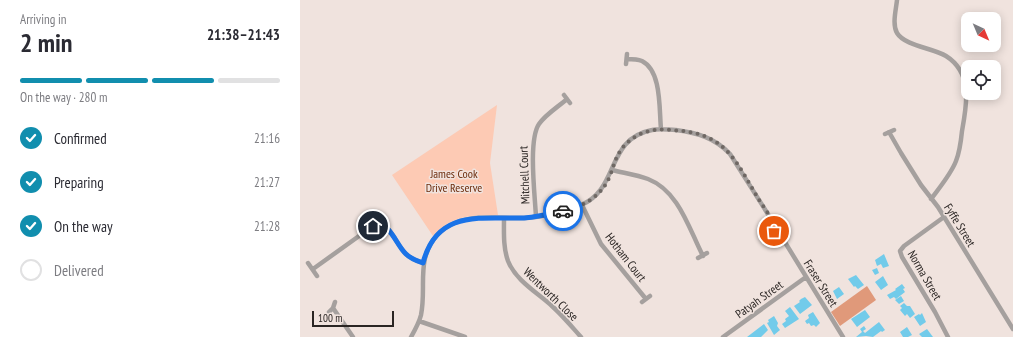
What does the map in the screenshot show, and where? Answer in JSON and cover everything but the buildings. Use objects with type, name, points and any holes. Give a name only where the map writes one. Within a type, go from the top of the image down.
[{"type":"street","points":[[897,0],[894,26],[900,37],[947,57],[960,71],[966,86],[966,107],[958,155],[954,166],[931,199]]},
{"type":"street","points":[[626,59],[644,62],[654,74],[660,129]]},
{"type":"street","name":"Mitchell Court","points":[[536,217],[534,193],[534,135],[541,121],[567,99]]},
{"type":"street","name":"Fraser Street","points":[[582,205],[591,200],[602,190],[606,184],[619,152],[628,142],[640,134],[647,131],[660,129],[698,133],[716,142],[726,150],[734,160],[771,219],[780,226],[783,239],[843,337]]},
{"type":"street","name":"Fyffe Street","points":[[889,132],[913,172],[944,217],[1013,329]]},
{"type":"street","points":[[612,170],[649,179],[666,190],[676,203],[700,257],[708,253]]},
{"type":"street","points":[[411,337],[419,321],[422,301],[423,263],[426,254],[434,239],[449,226],[467,218],[536,217],[582,205]]},
{"type":"street","name":"Hotham Court","points":[[582,205],[601,244],[646,299]]},
{"type":"street","name":"Norma Street","points":[[944,217],[904,246],[900,251],[948,337]]},
{"type":"street","name":"Wentworth Close","points":[[504,218],[505,252],[507,260],[514,272],[554,308],[581,337]]},
{"type":"street","points":[[313,269],[373,226],[378,224],[385,226],[406,255],[423,263]]},
{"type":"street","points":[[308,263],[317,276]]},
{"type":"street","name":"Patyah Street","points":[[723,337],[806,277]]},
{"type":"street","points":[[335,302],[331,310],[354,337]]},
{"type":"street","points":[[419,321],[465,337]]},
{"type":"green space","name":"James Cook Drive Reserve","points":[[497,105],[490,163],[498,215],[479,215],[455,220],[440,229],[433,236],[392,175]]},
{"type":"shaded area","points":[[867,286],[876,300],[840,326],[831,312]]},
{"type":"way so far","points":[[563,211],[587,203],[602,190],[606,184],[619,152],[628,142],[647,131],[660,129],[698,133],[710,138],[730,154],[771,219],[774,231]]},
{"type":"route","points":[[373,226],[381,224],[385,226],[406,255],[423,263],[434,239],[449,226],[458,221],[467,218],[536,217],[563,211]]}]
